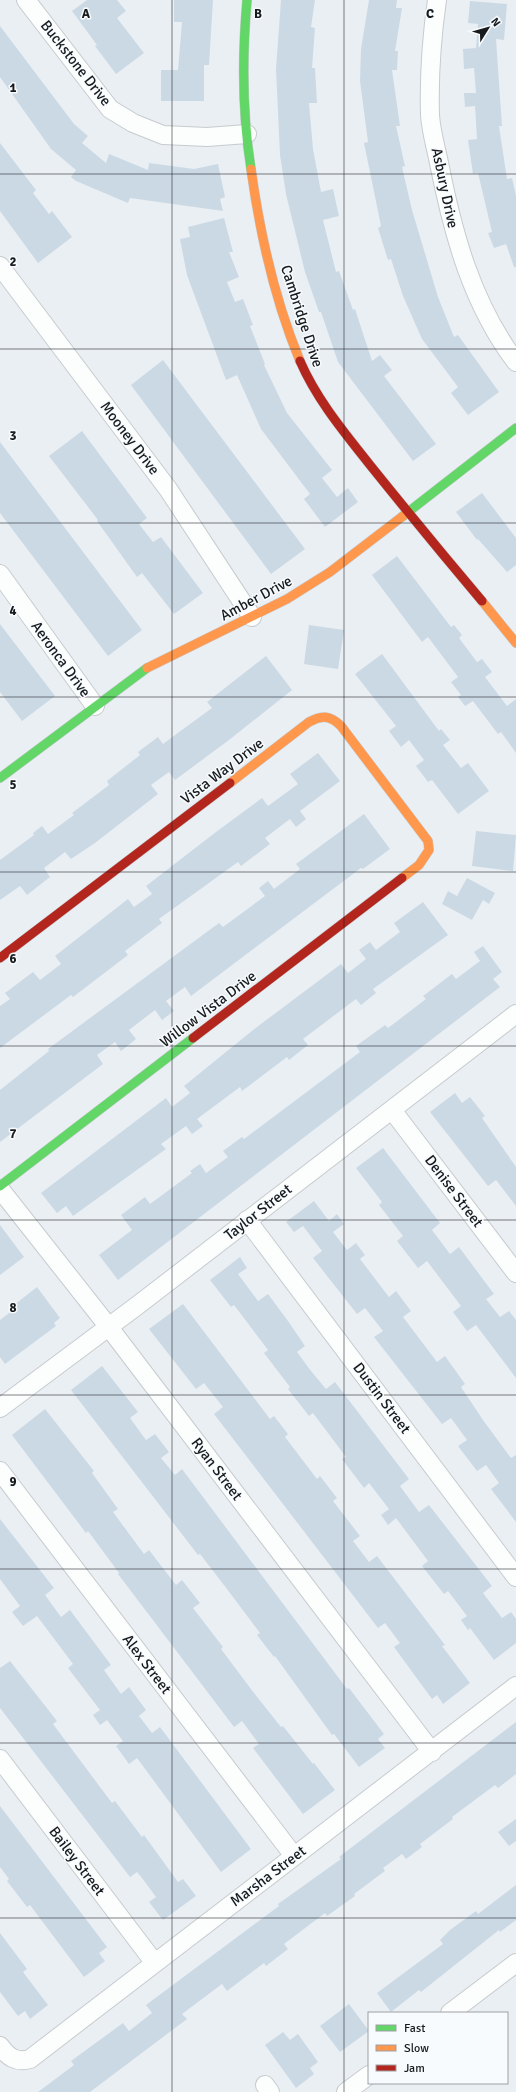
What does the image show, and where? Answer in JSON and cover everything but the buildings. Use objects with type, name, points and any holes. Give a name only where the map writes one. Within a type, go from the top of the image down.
[{"type":"street","name":"Buckstone Drive","points":[[26,0],[110,108],[133,123],[163,135],[207,137],[247,134]]},
{"type":"street","name":"Cambridge Drive","points":[[247,0],[244,66],[247,134],[261,232],[284,314],[302,366],[325,406],[431,542],[492,612],[516,643]]},
{"type":"street","name":"Asbury Drive","points":[[437,0],[430,116],[444,188],[467,272],[500,341],[516,362]]},
{"type":"street","name":"Mooney Drive","points":[[0,266],[168,489],[252,617]]},
{"type":"street","name":"Amber Drive","points":[[0,778],[142,670],[287,599],[330,572],[516,428]]},
{"type":"street","name":"Aeronca Drive","points":[[0,574],[95,706]]},
{"type":"street","name":"Vista Way Drive","points":[[0,958],[309,722],[320,716],[327,715],[341,726],[428,841],[429,850]]},
{"type":"street","name":"Willow Vista Drive","points":[[0,1188],[419,865],[429,850]]},
{"type":"street","name":"Taylor Street","points":[[0,1408],[516,1014]]},
{"type":"street","name":"Denise Street","points":[[392,1110],[516,1273]]},
{"type":"street","name":"Ryan Street","points":[[0,1188],[108,1326],[432,1752]]},
{"type":"street","name":"Dustin Street","points":[[247,1220],[516,1577]]},
{"type":"street","name":"Alex Street","points":[[0,1471],[294,1856]]},
{"type":"street","name":"Marsha Street","points":[[0,2046],[10,2057],[17,2060],[30,2059],[154,1962],[432,1752],[516,1686]]},
{"type":"street","name":"Bailey Street","points":[[0,1759],[154,1962]]},
{"type":"street","points":[[451,2012],[516,1963]]},
{"type":"street","points":[[346,2092],[368,2076]]},
{"type":"traffic: fast","points":[[247,0],[244,43],[244,106],[251,169]]},
{"type":"traffic: fast","points":[[403,516],[516,428]]},
{"type":"traffic: fast","points":[[0,778],[147,668]]},
{"type":"traffic: fast","points":[[0,1186],[193,1038]]},
{"type":"traffic: slow","points":[[251,169],[259,218],[276,291],[300,361]]},
{"type":"traffic: slow","points":[[147,668],[287,599],[330,572],[403,516]]},
{"type":"traffic: slow","points":[[482,601],[516,643]]},
{"type":"traffic: slow","points":[[230,783],[309,722],[322,717],[326,717],[337,722],[428,841],[429,850],[419,865],[402,878]]},
{"type":"traffic: jam","points":[[300,361],[314,389],[341,428],[482,601]]},
{"type":"traffic: jam","points":[[0,958],[230,783]]},
{"type":"traffic: jam","points":[[193,1038],[402,878]]}]
